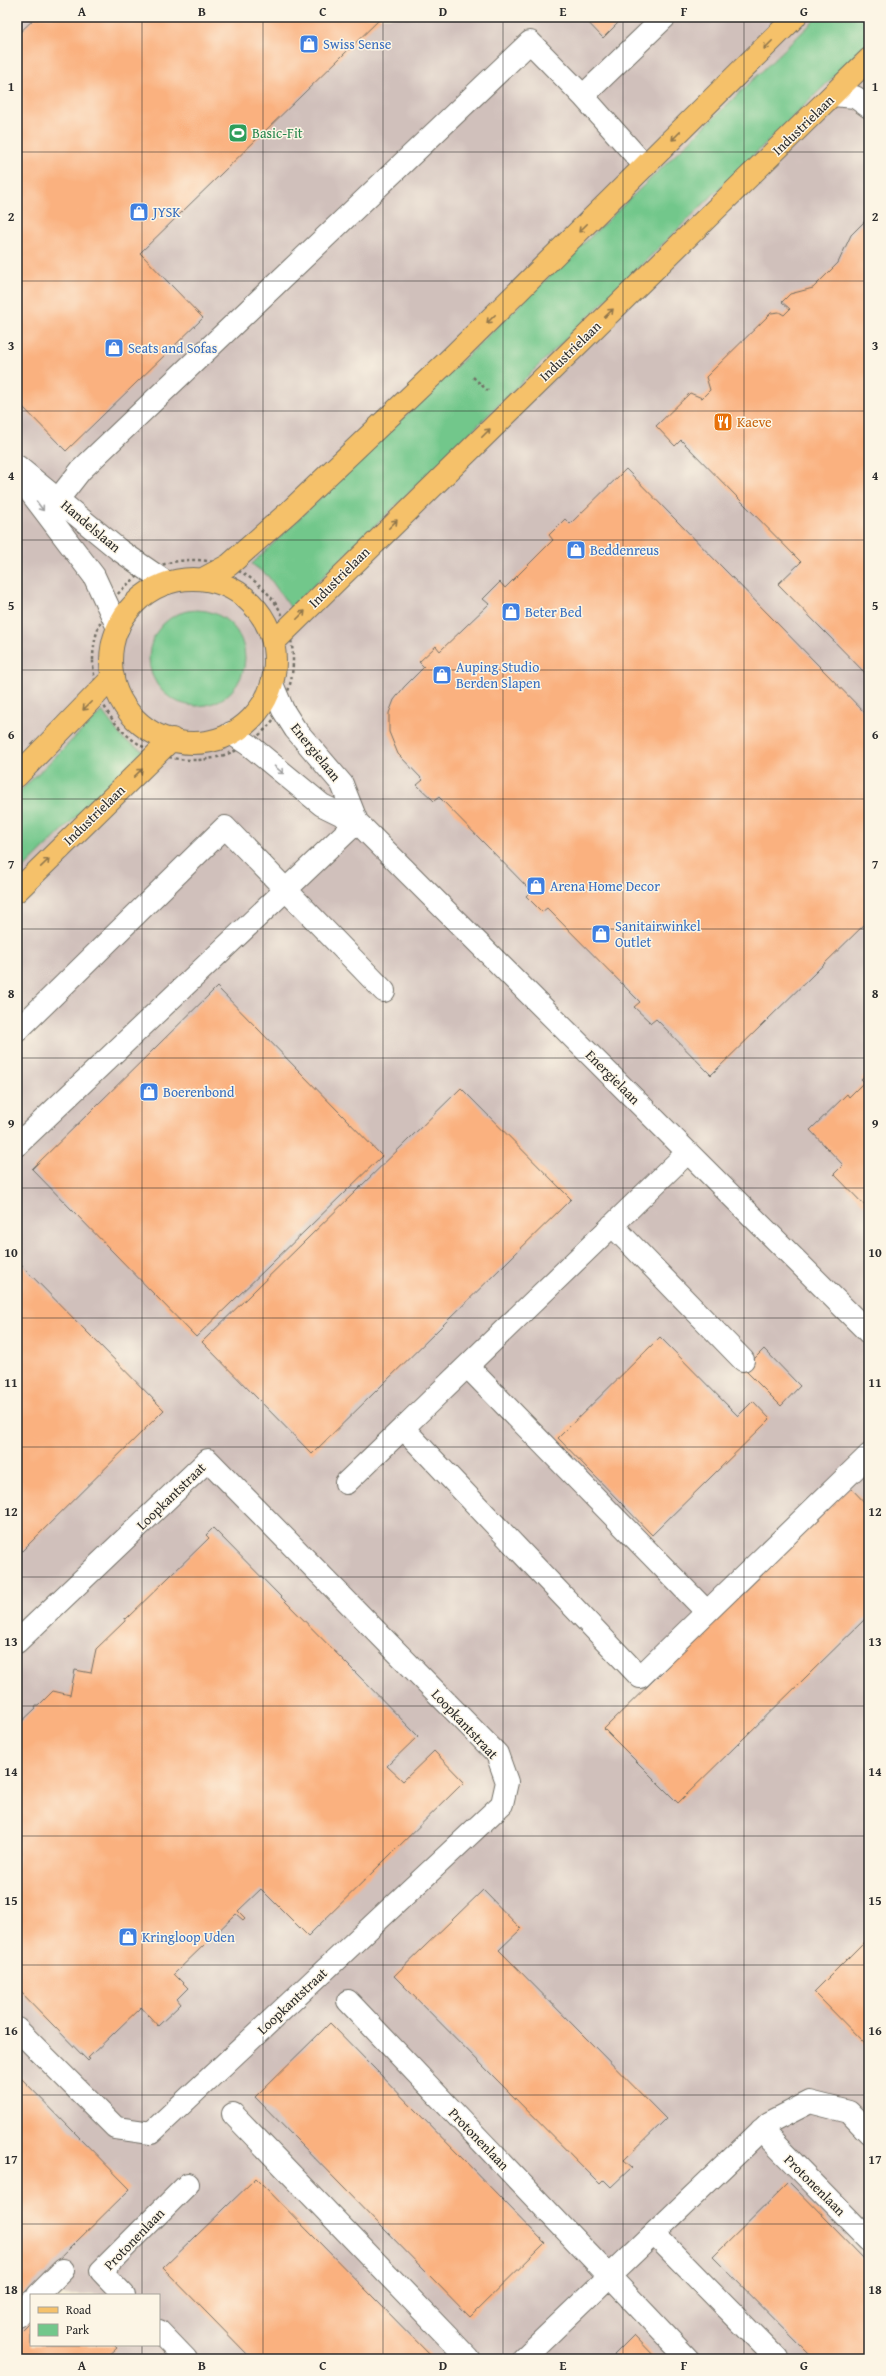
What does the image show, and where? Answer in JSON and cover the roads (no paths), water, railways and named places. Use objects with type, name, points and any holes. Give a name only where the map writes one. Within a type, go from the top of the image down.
[{"type":"main road","points":[[203,579],[229,565],[290,511],[452,357],[796,17]]},
{"type":"main road","name":"Industrielaan","points":[[273,643],[508,411],[869,60]]},
{"type":"main road","points":[[185,579],[203,579],[224,585],[243,596],[260,613],[273,643],[275,659],[272,684],[264,702],[252,718],[231,733],[206,742],[164,747],[125,706],[113,677],[112,652],[118,628],[128,611],[140,598],[167,583],[185,579]]},
{"type":"main road","points":[[17,776],[99,694],[113,677]]},
{"type":"main road","name":"Industrielaan","points":[[17,891],[164,747]]},
{"type":"street","points":[[583,96],[665,17]]},
{"type":"street","points":[[59,498],[81,470],[530,42],[583,96],[645,166]]},
{"type":"street","points":[[833,95],[855,97],[869,106]]},
{"type":"street","name":"Handelslaan","points":[[17,466],[59,498],[119,550],[167,583]]},
{"type":"street","name":"Handelslaan","points":[[17,475],[94,576],[118,628]]},
{"type":"street","name":"Energielaan","points":[[272,684],[283,710],[295,729],[342,784],[357,822]]},
{"type":"street","name":"Energielaan","points":[[231,733],[249,744],[322,805],[357,822],[688,1152],[866,1323]]},
{"type":"street","points":[[17,1145],[357,822]]},
{"type":"street","points":[[17,1031],[226,827],[384,991]]},
{"type":"street","points":[[346,1483],[688,1152]]},
{"type":"street","points":[[612,1225],[743,1360]]},
{"type":"street","points":[[467,1366],[707,1612]]},
{"type":"street","points":[[403,1428],[640,1677],[869,1455]]},
{"type":"street","name":"Loopkantstraat","points":[[17,1642],[208,1460],[497,1754],[508,1782],[502,1804],[151,2133],[116,2128],[17,2029]]},
{"type":"street","name":"Protonenlaan","points":[[348,2001],[688,2359]]},
{"type":"street","points":[[524,2359],[769,2123],[810,2102],[849,2112],[869,2133]]},
{"type":"street","points":[[233,2114],[469,2359]]},
{"type":"street","name":"Protonenlaan","points":[[761,2130],[869,2240]]},
{"type":"street","name":"Protonenlaan","points":[[123,2294],[101,2271],[188,2184]]},
{"type":"street","points":[[654,2234],[777,2359]]},
{"type":"street","points":[[39,2294],[63,2270]]},
{"type":"street","points":[[17,2316],[30,2303]]},
{"type":"street","points":[[160,2332],[186,2359]]},
{"type":"place","name":"Swiss Sense","points":[[309,44]]},
{"type":"place","name":"Basic-Fit","points":[[238,133]]},
{"type":"place","name":"JYSK","points":[[139,212]]},
{"type":"place","name":"Seats and Sofas","points":[[114,348]]},
{"type":"place","name":"Kaeve","points":[[723,422]]},
{"type":"place","name":"Beddenreus","points":[[576,550]]},
{"type":"place","name":"Beter Bed","points":[[511,612]]},
{"type":"place","name":"Auping Studio Berden Slapen","points":[[442,675]]},
{"type":"place","name":"Arena Home Decor","points":[[536,886]]},
{"type":"place","name":"Sanitairwinkel Outlet","points":[[601,934]]},
{"type":"place","name":"Boerenbond","points":[[149,1092]]},
{"type":"place","name":"Kringloop Uden","points":[[128,1937]]}]
